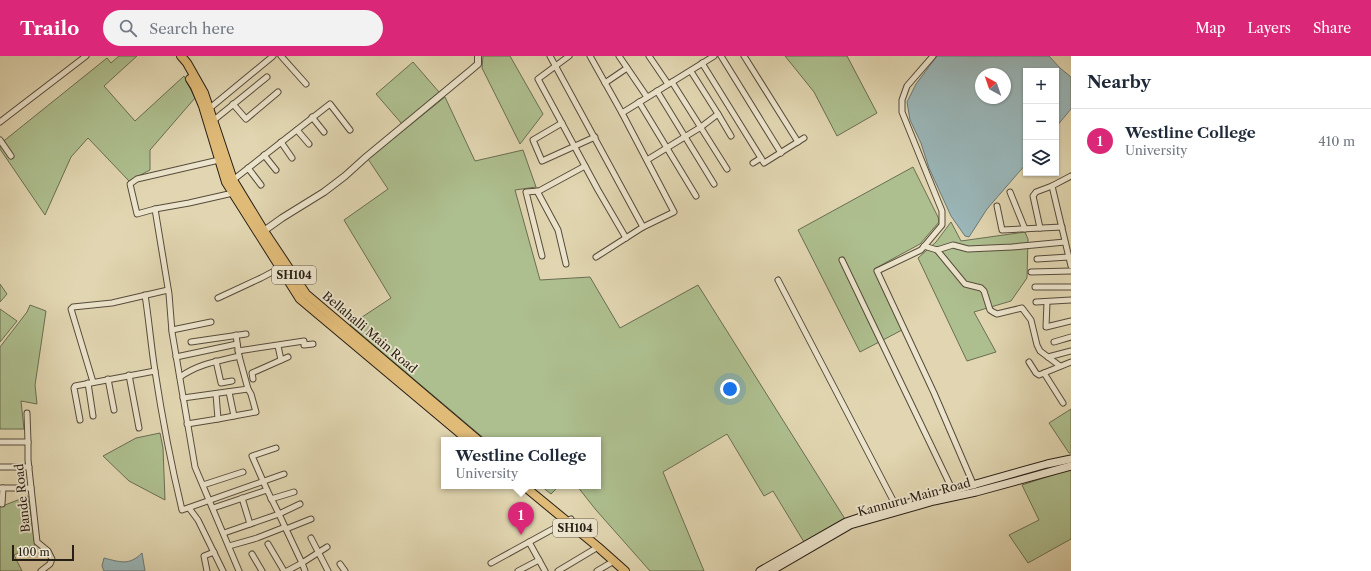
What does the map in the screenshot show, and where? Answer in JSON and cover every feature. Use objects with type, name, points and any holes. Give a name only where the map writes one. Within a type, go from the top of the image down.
[{"type":"main road","name":"Bellahalli Main Road","points":[[174,56],[183,66],[195,87],[203,106],[226,182],[306,294],[474,437]]},
{"type":"main road","name":"Bellahalli Main Road","points":[[181,56],[200,84],[210,108],[233,180],[280,268],[300,299],[464,437]]},
{"type":"main road","points":[[762,571],[811,541],[846,522],[873,512],[953,490],[975,488],[1047,464],[1071,459]]},
{"type":"main road","name":"Kannuru Main Road","points":[[771,571],[850,525],[975,488],[1071,466]]},
{"type":"main road","name":"SH104","points":[[528,489],[632,571]]},
{"type":"main road","name":"SH104","points":[[535,489],[625,571]]},
{"type":"street","points":[[0,122],[86,56]]},
{"type":"street","points":[[210,108],[274,56]]},
{"type":"street","points":[[281,56],[306,84]]},
{"type":"street","points":[[261,233],[324,192],[345,176],[478,64],[478,56]]},
{"type":"street","points":[[550,56],[643,227]]},
{"type":"street","points":[[569,56],[538,79],[626,238]]},
{"type":"street","points":[[590,56],[674,212],[643,227],[596,257]]},
{"type":"street","points":[[619,56],[647,97]]},
{"type":"street","points":[[649,56],[701,127],[727,169]]},
{"type":"street","points":[[622,113],[714,56]]},
{"type":"street","points":[[721,56],[781,152]]},
{"type":"street","points":[[744,56],[798,142]]},
{"type":"street","points":[[933,56],[907,86],[902,100],[902,112],[942,211],[942,225],[921,250],[877,271],[934,393],[975,488]]},
{"type":"street","points":[[702,63],[764,163],[804,138]]},
{"type":"street","points":[[605,83],[627,68]]},
{"type":"street","points":[[692,73],[731,136]]},
{"type":"street","points":[[214,120],[267,77]]},
{"type":"street","points":[[657,91],[714,184]]},
{"type":"street","points":[[233,104],[246,119],[278,92]]},
{"type":"street","points":[[639,102],[696,196]]},
{"type":"street","points":[[233,180],[330,104],[350,130]]},
{"type":"street","points":[[647,160],[701,127],[718,114]]},
{"type":"street","points":[[312,117],[324,132]]},
{"type":"street","points":[[562,123],[533,140],[542,162],[595,137]]},
{"type":"street","points":[[297,130],[309,144]]},
{"type":"street","points":[[0,140],[12,156]]},
{"type":"street","points":[[281,142],[292,158]]},
{"type":"street","points":[[264,155],[276,170]]},
{"type":"street","points":[[753,163],[761,158]]},
{"type":"street","points":[[219,160],[132,181],[130,184],[137,214],[233,193]]},
{"type":"street","points":[[542,256],[526,192],[537,191],[585,166]]},
{"type":"street","points":[[248,168],[261,185]]},
{"type":"street","points":[[1040,228],[1033,196],[1036,192],[1071,176]]},
{"type":"street","points":[[1052,186],[1071,266]]},
{"type":"street","points":[[537,191],[558,230],[566,264]]},
{"type":"street","points":[[1010,192],[1025,229]]},
{"type":"street","points":[[997,206],[1002,230],[1062,227]]},
{"type":"street","points":[[155,209],[168,290],[176,357],[195,467],[239,571]]},
{"type":"street","points":[[937,250],[953,245],[968,249],[1066,242]]},
{"type":"street","points":[[924,246],[937,250],[965,284],[984,290],[990,310],[993,312],[997,314],[1022,308],[1031,320],[1037,345],[1040,351],[1060,366]]},
{"type":"street","points":[[1037,259],[1069,257]]},
{"type":"street","points":[[842,260],[953,490]]},
{"type":"street","points":[[218,298],[280,268]]},
{"type":"street","points":[[1031,272],[1071,271]]},
{"type":"street","points":[[778,280],[896,506]]},
{"type":"street","points":[[1035,287],[1071,287]]},
{"type":"street","points":[[93,416],[90,383],[71,308],[112,303],[168,290]]},
{"type":"street","points":[[145,295],[151,330],[155,371],[182,510],[284,474]]},
{"type":"street","points":[[1036,302],[1071,300]]},
{"type":"street","points":[[1047,302],[1046,327],[1071,320]]},
{"type":"street","points":[[172,330],[211,322]]},
{"type":"street","points":[[191,342],[246,334]]},
{"type":"street","points":[[188,424],[256,412],[248,389],[236,335]]},
{"type":"street","points":[[1054,342],[1071,338]]},
{"type":"street","points":[[180,377],[189,370],[239,354],[304,341],[302,345],[313,344]]},
{"type":"street","points":[[176,357],[237,344]]},
{"type":"street","points":[[278,346],[281,360]]},
{"type":"street","points":[[1048,357],[1071,351]]},
{"type":"street","points":[[253,379],[252,373],[288,357]]},
{"type":"street","points":[[216,361],[221,383],[232,381]]},
{"type":"street","points":[[1028,362],[1039,375],[1071,362]]},
{"type":"street","points":[[80,420],[74,388],[76,385],[155,371]]},
{"type":"street","points":[[1044,373],[1063,403]]},
{"type":"street","points":[[129,375],[139,428]]},
{"type":"street","points":[[108,379],[114,410]]},
{"type":"street","points":[[183,398],[248,389]]},
{"type":"street","points":[[229,392],[234,416]]},
{"type":"street","points":[[216,394],[218,419]]},
{"type":"street","name":"Bande Road","points":[[27,413],[28,467],[37,542],[48,551],[52,559],[50,564],[42,571]]},
{"type":"street","points":[[0,442],[28,442]]},
{"type":"street","points":[[276,448],[252,456],[305,571]]},
{"type":"street","points":[[0,467],[28,467]]},
{"type":"street","points":[[203,485],[243,472]]},
{"type":"street","points":[[2,504],[2,488],[31,488]]},
{"type":"street","points":[[213,508],[267,490]]},
{"type":"street","points":[[272,499],[294,492]]},
{"type":"street","points":[[242,498],[250,524]]},
{"type":"street","points":[[224,533],[279,514],[300,504]]},
{"type":"street","points":[[189,508],[198,520],[223,571]]},
{"type":"street","points":[[229,546],[311,519]]},
{"type":"street","points":[[491,563],[569,520]]},
{"type":"street","points":[[311,538],[328,571]]},
{"type":"street","points":[[529,542],[545,571]]},
{"type":"street","points":[[268,544],[284,571]]},
{"type":"street","points":[[288,571],[327,547]]},
{"type":"street","points":[[558,571],[598,547]]},
{"type":"street","points":[[207,571],[204,556],[214,552]]},
{"type":"street","points":[[252,554],[262,571]]},
{"type":"street","points":[[518,571],[538,560]]},
{"type":"street","points":[[597,571],[614,561]]},
{"type":"street","points":[[340,564],[345,571]]},
{"type":"green space","points":[[119,56],[137,56],[104,86],[135,121],[184,76],[195,98],[150,150],[150,170],[129,181],[88,138],[71,157],[45,215],[0,149],[0,144],[107,58],[111,63]]},
{"type":"green space","points":[[483,56],[510,56],[543,114],[520,144],[482,68]]},
{"type":"green space","points":[[785,56],[847,56],[877,113],[837,136],[814,92]]},
{"type":"green space","points":[[413,62],[439,92],[402,124],[376,94]]},
{"type":"green space","points":[[445,97],[475,161],[523,150],[536,187],[515,190],[540,280],[590,277],[620,328],[698,285],[845,519],[804,542],[773,491],[764,496],[727,434],[663,472],[704,571],[650,571],[579,489],[601,489],[601,437],[482,437],[350,325],[391,298],[344,220],[388,189],[368,159]]},
{"type":"green space","points":[[913,167],[938,217],[939,222],[920,244],[874,269],[902,330],[860,352],[798,230]]},
{"type":"green space","points":[[951,222],[961,241],[1025,232],[1028,239],[1027,278],[1011,301],[974,312],[996,352],[967,361],[918,258],[936,242]]},
{"type":"green space","points":[[0,284],[7,294],[0,302]]},
{"type":"green space","points":[[30,305],[46,311],[35,385],[37,404],[21,401],[24,429],[0,429],[0,347],[27,312]]},
{"type":"green space","points":[[0,309],[17,321],[0,342]]},
{"type":"green space","points":[[1071,409],[1071,453],[1069,453],[1049,423]]},
{"type":"green space","points":[[160,433],[163,448],[165,500],[129,481],[103,456],[136,438]]},
{"type":"green space","points":[[1071,469],[1071,539],[1028,563],[1009,535],[1039,520],[1022,485]]},
{"type":"green space","points":[[545,489],[556,489],[551,494]]},
{"type":"green space","points":[[28,496],[35,545],[14,555],[22,571],[0,571],[0,507]]},
{"type":"water","points":[[937,56],[1049,56],[1071,77],[1071,109],[1059,123],[1059,68],[1023,68],[1023,167],[987,209],[969,237],[965,236],[951,216],[929,168],[921,143],[910,120],[907,102],[916,84]]},
{"type":"water","points":[[142,553],[145,571],[104,571],[102,566],[104,558],[124,562],[133,560]]},
{"type":"place","name":"Westline College","points":[[521,535]]}]
